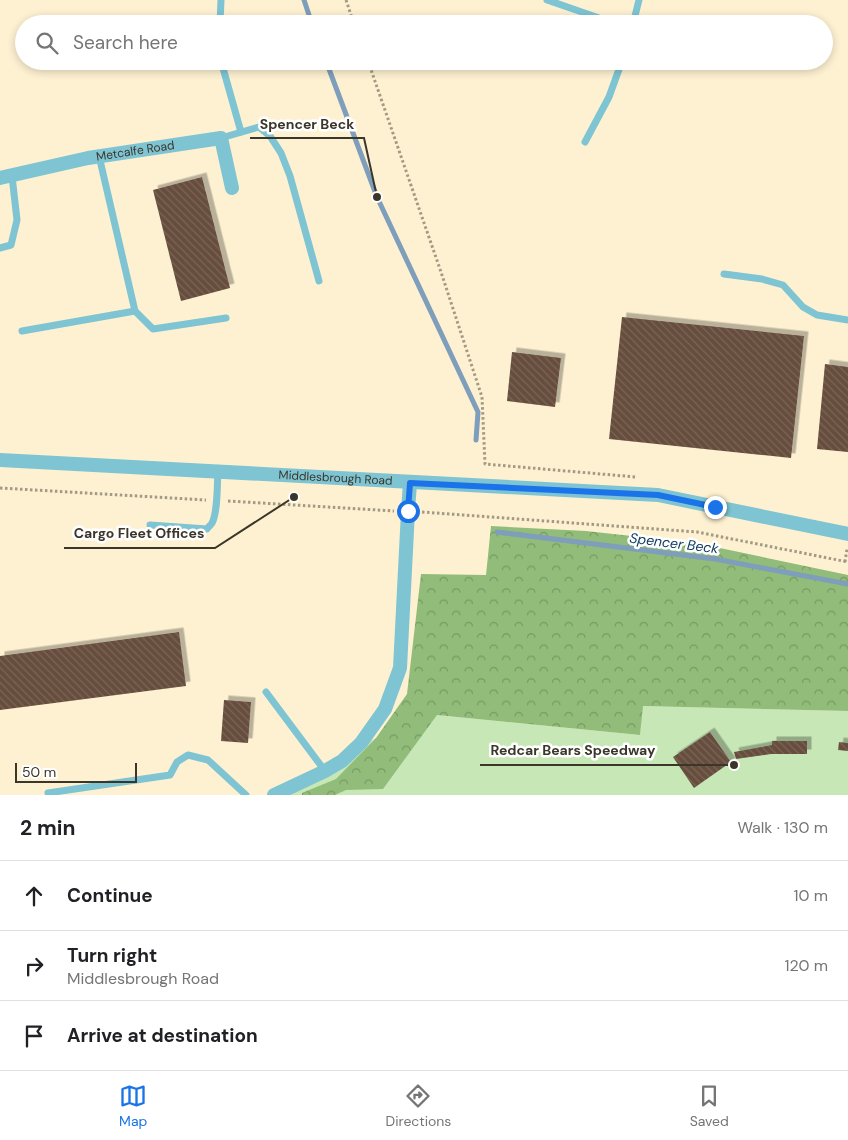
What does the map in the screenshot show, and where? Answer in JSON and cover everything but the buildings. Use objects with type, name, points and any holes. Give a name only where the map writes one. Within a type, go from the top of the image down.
[{"type":"street","name":"Metcalfe Road","points":[[6,177],[99,156],[221,138]]},
{"type":"street","points":[[221,138],[232,188]]},
{"type":"street","name":"Middlesbrough Road","points":[[0,460],[658,495],[848,534]]},
{"type":"street","points":[[274,795],[342,761],[361,743],[385,709],[400,668],[410,483]]},
{"type":"lane","points":[[220,15],[221,0]]},
{"type":"lane","points":[[547,0],[590,15]]},
{"type":"lane","points":[[636,15],[639,0]]},
{"type":"lane","points":[[224,70],[241,132]]},
{"type":"lane","points":[[585,142],[609,97],[619,70]]},
{"type":"lane","points":[[221,138],[259,128],[270,136],[280,153],[295,192],[319,280]]},
{"type":"lane","points":[[99,156],[135,310],[153,329],[226,318]]},
{"type":"lane","points":[[0,248],[11,245],[17,220],[6,177]]},
{"type":"lane","points":[[724,274],[762,279],[783,285],[803,307],[817,315],[848,320]]},
{"type":"lane","points":[[22,331],[135,310]]},
{"type":"lane","points":[[150,526],[207,529],[212,524],[214,517],[218,471]]},
{"type":"lane","points":[[266,692],[324,771]]},
{"type":"lane","points":[[48,793],[170,775],[177,762],[188,755],[208,760],[246,795]]},
{"type":"path","points":[[346,0],[351,15]]},
{"type":"path","points":[[371,70],[482,397],[485,464]]},
{"type":"path","points":[[847,562],[848,545]]},
{"type":"green space","points":[[491,526],[586,531],[696,543],[848,575],[848,711],[643,706],[640,735],[437,715],[383,789],[346,790],[335,795],[302,795],[302,793],[336,779],[376,738],[407,694],[421,574],[486,575]]},
{"type":"green space","points":[[642,706],[848,711],[848,795],[274,795],[406,721],[437,715],[640,735]]},
{"type":"waterway","name":"Spencer Beck","points":[[304,0],[309,15]]},
{"type":"waterway","name":"Spencer Beck","points":[[329,70],[377,197],[478,412],[476,440]]},
{"type":"waterway","name":"Spencer Beck","points":[[497,532],[715,559],[848,584]]},
{"type":"place","name":"Spencer Beck","points":[[377,197]]},
{"type":"place","name":"Cargo Fleet Offices","points":[[294,497]]},
{"type":"place","name":"Redcar Bears Speedway","points":[[734,765]]},
{"type":"route","points":[[408,511],[410,483],[658,495],[715,507]]}]
